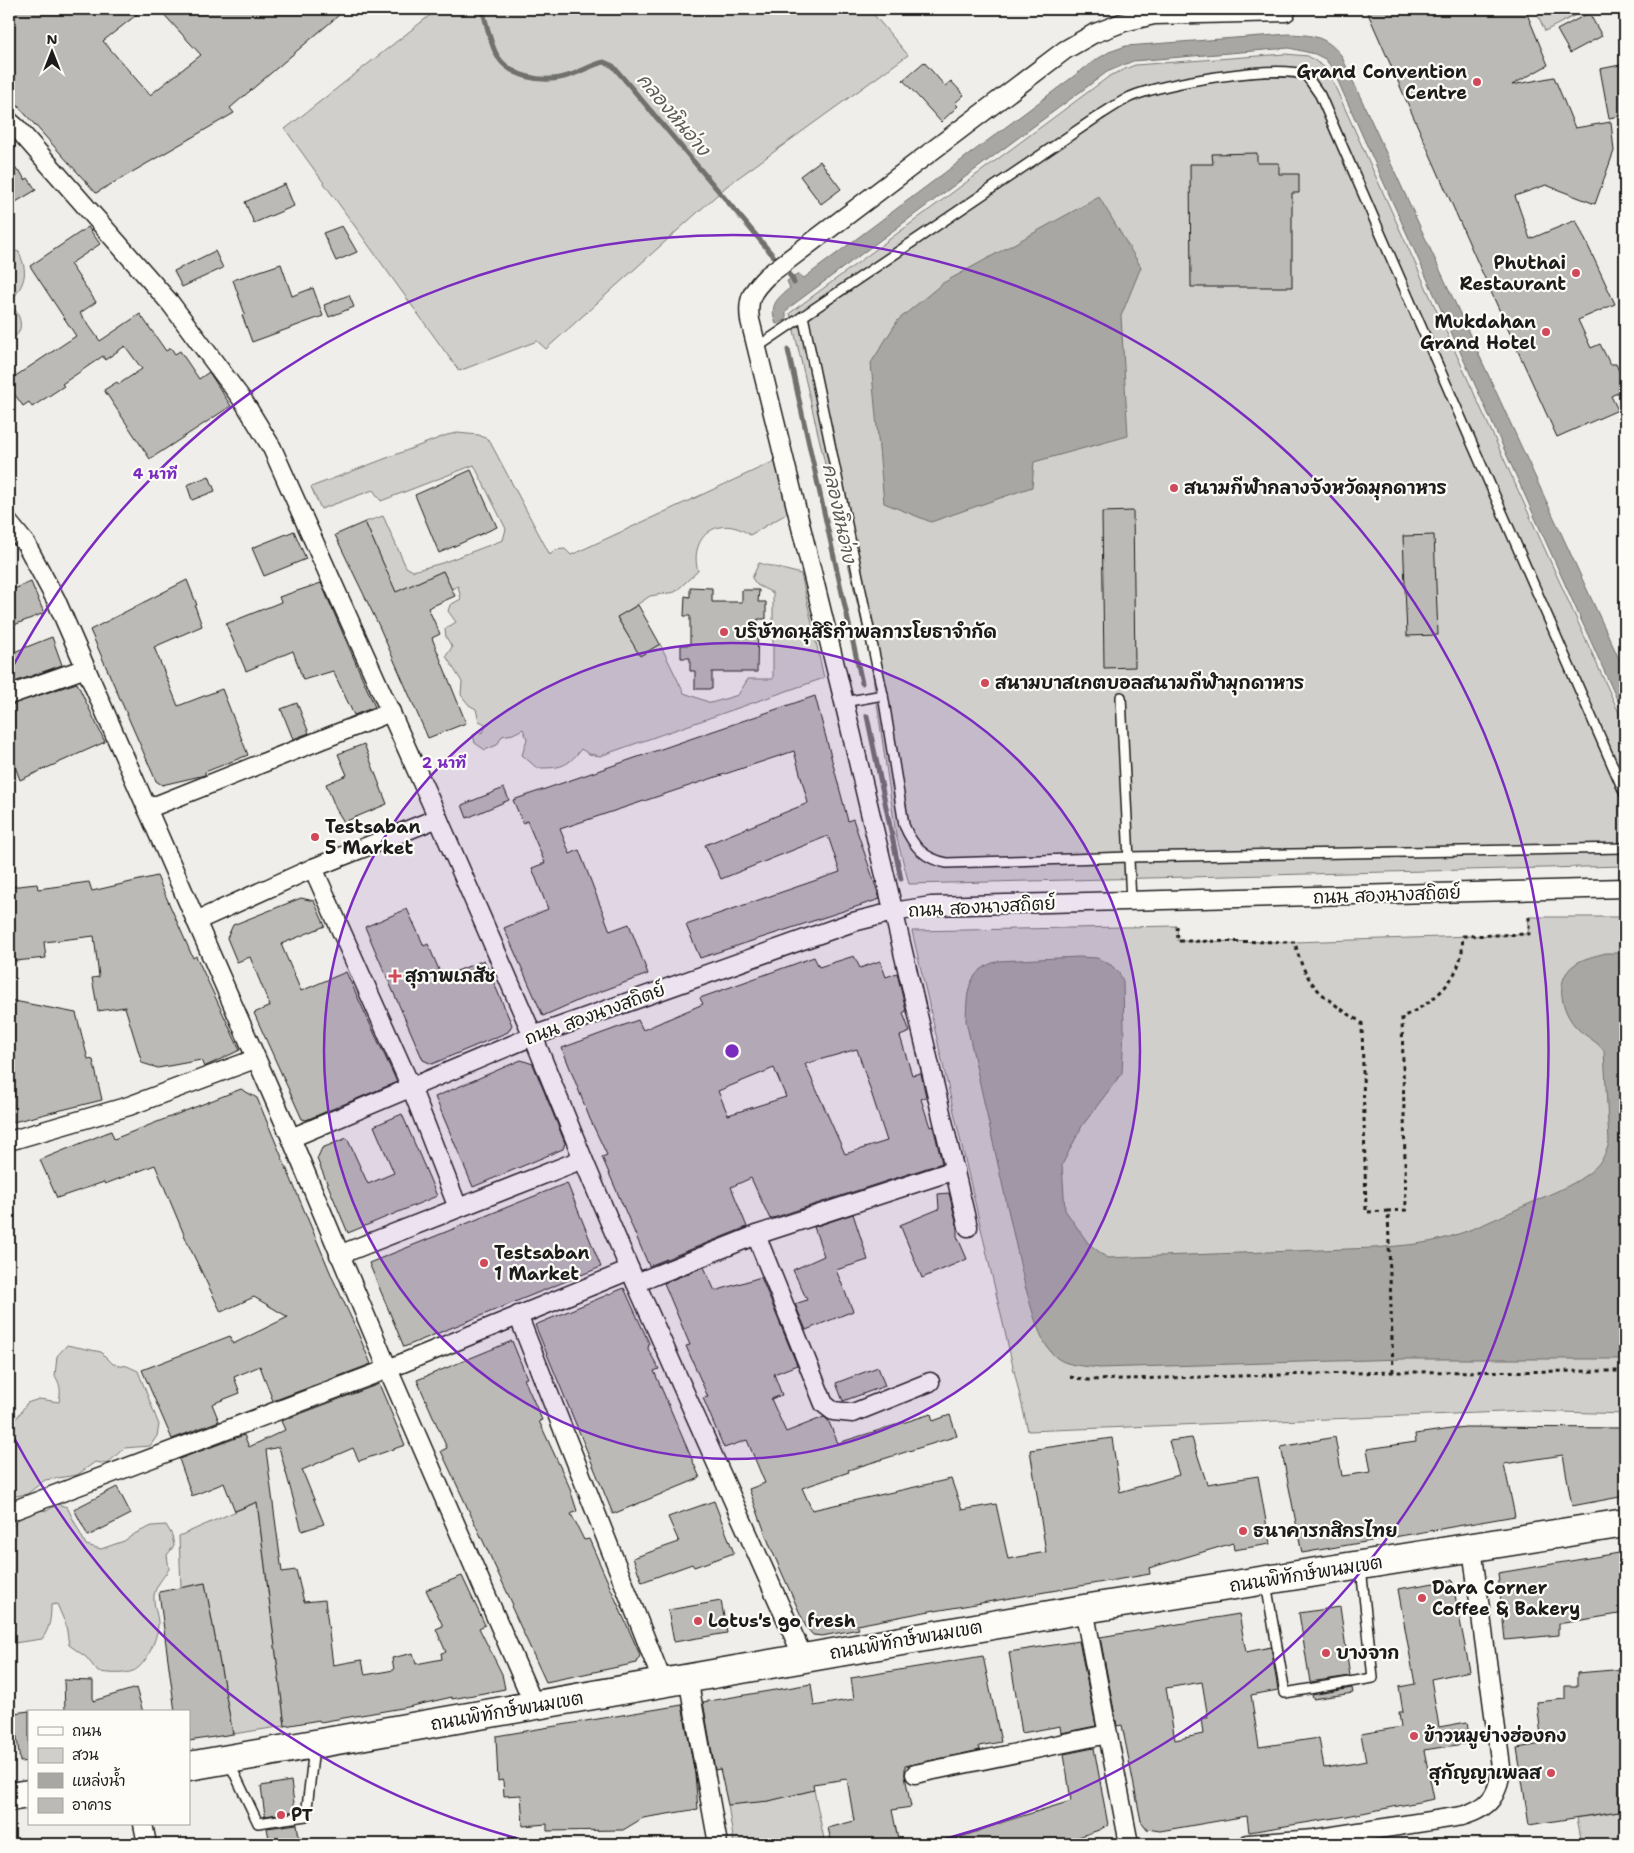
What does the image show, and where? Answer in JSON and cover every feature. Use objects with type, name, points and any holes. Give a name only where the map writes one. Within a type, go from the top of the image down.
[{"type":"main road","name":"ถนนพิทักษ์พนมเขต","points":[[190,1766],[1084,1608],[1625,1523]]},
{"type":"main road","points":[[9,1797],[28,1794]]},
{"type":"street","points":[[968,1227],[844,702],[756,348],[748,308],[750,297],[757,286],[775,270],[1065,50],[1093,34],[1124,22],[1154,15],[1207,11],[1286,12]]},
{"type":"street","points":[[9,121],[171,304],[244,402],[272,448],[438,818],[533,1036],[582,1159],[804,1658]]},
{"type":"street","points":[[9,523],[26,544],[56,600],[291,1138],[339,1255],[535,1706]]},
{"type":"street","points":[[9,695],[86,668]]},
{"type":"street","points":[[147,809],[391,712]]},
{"type":"street","points":[[196,921],[313,868],[438,818]]},
{"type":"street","points":[[313,868],[411,1087],[458,1208]]},
{"type":"street","name":"ถนน สองนางสถิตย์","points":[[291,1138],[533,1036],[853,922],[893,912],[931,906],[1625,888]]},
{"type":"street","points":[[9,1141],[129,1106],[255,1059]]},
{"type":"street","points":[[339,1255],[582,1159]]},
{"type":"street","points":[[9,1512],[388,1369],[518,1316],[955,1170]]},
{"type":"street","points":[[756,1235],[824,1404],[833,1411],[853,1413],[930,1382]]},
{"type":"street","points":[[518,1316],[676,1680],[718,1844]]},
{"type":"street","points":[[1248,1844],[1315,1841],[1462,1816],[1475,1812],[1487,1805],[1495,1794],[1500,1781],[1501,1768],[1472,1548]]},
{"type":"street","points":[[1084,1608],[1129,1844]]},
{"type":"street","points":[[915,1774],[1108,1734]]},
{"type":"street","points":[[143,1826],[147,1844]]},
{"type":"lane","points":[[756,348],[1100,114],[1130,97],[1165,86],[1228,76],[1287,71],[1306,75],[1320,95],[1625,794]]},
{"type":"lane","points":[[803,316],[883,695],[904,825],[910,840],[926,856],[934,861],[948,863],[1129,857],[1625,848]]},
{"type":"lane","points":[[844,702],[883,695]]},
{"type":"lane","points":[[1122,697],[1131,901]]},
{"type":"lane","points":[[1266,1580],[1285,1693],[1373,1678],[1360,1565]]},
{"type":"lane","points":[[228,1760],[258,1823],[306,1816],[315,1745]]},
{"type":"path","points":[[1177,926],[1178,941],[1295,942],[1299,961],[1310,982],[1326,999],[1362,1023],[1366,1212],[1406,1210],[1402,1016],[1418,1010],[1437,996],[1452,978],[1461,957],[1463,936],[1529,934],[1529,917]]},
{"type":"path","points":[[1388,1211],[1393,1372]]},
{"type":"path","points":[[1070,1377],[1088,1380],[1393,1372],[1625,1371]]},
{"type":"green space","points":[[438,9],[869,9],[908,55],[728,185],[546,349],[537,341],[459,371],[285,129]]},
{"type":"green space","points":[[1535,9],[1587,9],[1545,31]]},
{"type":"green space","name":"สนามกีฬากลางจังหวัดมุกดาหาร","points":[[1285,54],[1308,56],[1327,69],[1625,726],[1625,866],[909,884],[896,835],[871,662],[790,313],[1111,75],[1135,65]]},
{"type":"green space","points":[[9,249],[19,252],[24,268],[24,280],[10,304],[17,313],[20,328],[15,337],[9,340]]},
{"type":"green space","points":[[457,433],[479,435],[489,440],[550,555],[555,550],[565,549],[571,555],[775,461],[788,513],[750,535],[728,526],[718,527],[709,532],[702,538],[698,548],[696,559],[698,571],[675,592],[650,596],[617,618],[640,655],[660,644],[684,693],[711,703],[738,695],[748,679],[773,679],[773,593],[757,585],[752,578],[759,563],[801,574],[824,678],[600,756],[589,754],[581,749],[571,760],[562,766],[537,768],[522,755],[527,739],[523,729],[513,734],[502,736],[497,745],[485,750],[475,743],[473,735],[483,732],[487,725],[479,721],[476,709],[469,705],[461,695],[462,682],[446,656],[452,647],[446,637],[445,629],[456,622],[448,611],[450,605],[461,599],[458,586],[451,589],[443,571],[414,584],[421,601],[403,609],[365,522],[383,516],[406,567],[413,571],[442,563],[503,540],[506,529],[474,465],[381,501],[373,490],[321,509],[311,487],[447,435]]},
{"type":"green space","points":[[1529,917],[1625,917],[1625,1414],[1528,1411],[1028,1431],[912,931],[1177,926],[1178,941],[1295,942],[1528,934]]},
{"type":"green space","points":[[67,1345],[101,1352],[113,1364],[127,1366],[138,1371],[159,1425],[157,1436],[150,1446],[124,1448],[107,1464],[95,1462],[77,1475],[45,1480],[27,1494],[9,1497],[9,1434],[14,1422],[27,1403],[39,1399],[59,1402],[60,1389],[55,1376],[57,1356]]},
{"type":"green space","points":[[257,1502],[285,1726],[233,1734],[205,1583],[181,1588],[179,1536]]},
{"type":"green space","points":[[57,1504],[67,1507],[86,1545],[101,1549],[124,1541],[152,1526],[166,1525],[172,1535],[174,1546],[167,1555],[169,1569],[158,1585],[154,1596],[158,1623],[156,1638],[142,1664],[133,1671],[120,1673],[98,1672],[86,1657],[69,1645],[66,1625],[57,1604],[51,1605],[50,1623],[42,1639],[14,1643],[9,1641],[9,1528],[30,1512],[35,1510],[47,1511]]},
{"type":"green space","points":[[814,1790],[825,1844],[734,1844],[728,1805],[765,1799],[766,1801]]},
{"type":"green space","points":[[1625,1810],[1625,1844],[1582,1844],[1577,1818]]},
{"type":"water","points":[[1289,34],[1305,35],[1324,40],[1341,55],[1625,672],[1625,717],[1332,68],[1325,59],[1315,54],[1289,48],[1133,61],[1107,72],[790,307],[786,312],[786,320],[776,324],[773,312],[775,303],[790,288],[787,281],[799,274],[804,278],[1094,61],[1109,52],[1126,46]]},
{"type":"water","points":[[1099,197],[1141,267],[1121,316],[1128,436],[1034,462],[1032,487],[931,522],[884,503],[871,363],[898,320],[943,283]]},
{"type":"water","points":[[1606,953],[1625,953],[1625,1359],[1403,1359],[1099,1368],[1061,1361],[1045,1344],[1025,1286],[966,1021],[970,984],[974,977],[987,965],[998,961],[1078,957],[1097,958],[1111,965],[1119,973],[1123,981],[1124,1029],[1122,1073],[1082,1126],[1062,1165],[1065,1210],[1088,1243],[1107,1258],[1374,1248],[1422,1243],[1450,1237],[1474,1228],[1580,1179],[1598,1165],[1606,1152],[1609,1142],[1604,1051],[1572,1022],[1564,1005],[1562,988],[1567,971],[1574,965],[1585,959]]},
{"type":"building","points":[[9,9],[144,9],[103,41],[150,95],[201,55],[159,9],[346,9],[230,108],[234,113],[96,193],[9,96]]},
{"type":"building","name":"Grand Convention Centre","points":[[1366,9],[1525,9],[1548,65],[1512,85],[1554,77],[1575,128],[1611,122],[1614,151],[1595,204],[1546,185],[1515,196],[1530,239],[1576,220],[1615,304],[1578,320],[1591,348],[1600,344],[1610,364],[1616,364],[1625,385],[1621,391],[1611,396],[1618,410],[1557,437]]},
{"type":"building","points":[[1589,13],[1602,36],[1570,53],[1557,30]]},
{"type":"building","points":[[924,62],[945,86],[951,81],[964,95],[955,103],[958,106],[941,122],[903,80]]},
{"type":"building","points":[[1625,64],[1625,115],[1609,118],[1600,69]]},
{"type":"building","points":[[1257,153],[1257,163],[1279,163],[1279,174],[1299,174],[1299,193],[1292,193],[1292,287],[1191,287],[1190,164],[1213,164],[1212,154]]},
{"type":"building","points":[[9,159],[25,180],[28,178],[36,190],[9,206]]},
{"type":"building","points":[[820,161],[841,189],[821,204],[800,176]]},
{"type":"building","points":[[285,184],[294,206],[254,223],[245,202]]},
{"type":"building","points":[[342,226],[357,252],[336,261],[323,233]]},
{"type":"building","points":[[88,227],[100,244],[70,264],[96,302],[80,313],[100,341],[140,314],[166,351],[171,348],[175,354],[180,351],[199,379],[209,372],[231,406],[150,459],[104,390],[117,382],[119,384],[142,369],[125,346],[105,360],[103,356],[62,384],[64,386],[32,407],[29,402],[23,406],[10,388],[15,385],[11,379],[76,336],[30,266]]},
{"type":"building","points":[[215,251],[223,268],[182,287],[174,271]]},
{"type":"building","points":[[281,264],[292,296],[313,288],[323,316],[252,342],[242,315],[245,314],[233,280]]},
{"type":"building","points":[[349,295],[354,307],[329,317],[324,305]]},
{"type":"building","points":[[471,470],[497,527],[439,553],[415,495]]},
{"type":"building","points":[[209,476],[215,491],[192,500],[187,485]]},
{"type":"building","points":[[1133,511],[1135,667],[1104,668],[1102,512]]},
{"type":"building","points":[[365,522],[396,592],[443,571],[455,596],[428,608],[440,634],[432,638],[466,723],[428,738],[379,626],[335,535]]},
{"type":"building","points":[[294,531],[306,559],[264,576],[252,548]]},
{"type":"building","points":[[1434,535],[1438,635],[1407,636],[1403,536]]},
{"type":"building","points":[[187,580],[197,605],[195,606],[202,626],[154,647],[178,706],[222,689],[248,755],[205,772],[205,775],[162,785],[156,781],[90,630]]},
{"type":"building","points":[[31,582],[44,613],[9,627],[9,591]]},
{"type":"building","points":[[321,583],[375,707],[354,715],[333,671],[303,680],[293,651],[246,671],[226,624],[281,602],[279,597]]},
{"type":"building","name":"บริษัทดนุสิริกำพลการโยธาจำกัด","points":[[690,587],[712,588],[712,602],[742,602],[742,590],[759,590],[758,602],[766,602],[766,619],[758,619],[757,672],[712,672],[712,689],[695,689],[695,671],[690,671],[690,658],[681,658],[681,645],[690,645],[690,616],[684,616],[685,596],[690,597]]},
{"type":"building","points":[[638,605],[660,644],[640,656],[617,617]]},
{"type":"building","points":[[52,637],[62,665],[9,684],[9,654]]},
{"type":"building","points":[[77,683],[105,742],[20,780],[9,750],[9,705]]},
{"type":"building","points":[[815,696],[848,821],[853,819],[880,899],[700,958],[686,925],[840,872],[828,836],[721,879],[705,845],[808,803],[794,751],[560,829],[570,854],[579,850],[610,931],[629,924],[648,974],[586,997],[543,1016],[504,928],[548,909],[532,868],[545,863],[527,821],[523,823],[513,800]]},
{"type":"building","points":[[297,703],[309,733],[293,739],[281,709]]},
{"type":"building","points":[[364,744],[387,804],[344,822],[336,809],[326,784],[347,775],[338,754]]},
{"type":"building","points":[[504,788],[509,800],[467,818],[462,805]]},
{"type":"building","points":[[157,876],[193,958],[196,956],[240,1050],[204,1067],[201,1060],[158,1068],[142,1063],[125,1007],[98,1011],[92,978],[99,977],[94,936],[44,942],[46,958],[15,961],[9,910],[9,887],[37,884],[38,889],[89,882],[92,891]]},
{"type":"building","points":[[301,898],[314,901],[325,926],[281,944],[301,991],[346,972],[397,1082],[306,1120],[302,1119],[254,1013],[270,1006],[250,957],[237,962],[227,938],[233,925]]},
{"type":"building","points":[[407,909],[424,946],[428,944],[442,977],[484,960],[512,1025],[508,1032],[432,1064],[423,1060],[365,927]]},
{"type":"building","points":[[854,956],[860,968],[880,961],[886,977],[897,973],[906,1011],[903,1013],[910,1032],[900,1036],[912,1075],[921,1073],[926,1097],[921,1099],[930,1127],[933,1126],[942,1163],[770,1219],[751,1178],[731,1187],[747,1227],[649,1266],[602,1157],[607,1155],[590,1119],[562,1048],[638,1020],[643,1030],[703,1004],[700,998],[814,957],[819,967]],"holes":[[[857,1049],[887,1141],[845,1154],[805,1064]],[[774,1068],[786,1097],[728,1115],[718,1091]]]},
{"type":"building","points":[[9,1000],[76,1013],[88,1059],[93,1060],[102,1100],[9,1123]]},
{"type":"building","points":[[521,1060],[533,1064],[565,1143],[563,1149],[473,1187],[435,1097]]},
{"type":"building","points":[[241,1089],[257,1098],[371,1364],[273,1401],[260,1366],[234,1377],[240,1393],[212,1404],[219,1421],[172,1439],[142,1370],[230,1336],[233,1344],[288,1317],[254,1297],[221,1312],[188,1244],[155,1165],[105,1184],[104,1182],[57,1198],[40,1160],[111,1131],[114,1139]]},
{"type":"building","points":[[402,1114],[437,1196],[348,1233],[317,1159],[322,1148],[347,1138],[368,1184],[394,1173],[374,1126]]},
{"type":"building","name":"Testsaban 1 Market","points":[[567,1183],[601,1267],[404,1347],[369,1263]]},
{"type":"building","points":[[949,1193],[957,1225],[957,1236],[967,1259],[922,1278],[900,1225],[939,1209],[938,1194]]},
{"type":"building","points":[[853,1214],[868,1260],[836,1270],[853,1311],[806,1330],[795,1304],[807,1300],[793,1270],[824,1256],[814,1227]]},
{"type":"building","points":[[704,1267],[715,1291],[761,1277],[797,1365],[774,1374],[782,1395],[771,1399],[786,1432],[824,1417],[828,1420],[838,1443],[931,1414],[933,1421],[950,1415],[957,1436],[848,1470],[849,1472],[802,1488],[812,1510],[951,1479],[962,1510],[996,1504],[1008,1559],[1046,1552],[1030,1450],[1112,1438],[1120,1492],[1179,1475],[1169,1441],[1192,1438],[1207,1484],[1258,1476],[1270,1544],[1234,1550],[1233,1543],[1149,1568],[1150,1574],[935,1610],[857,1625],[859,1629],[822,1636],[813,1635],[806,1627],[770,1546],[749,1489],[765,1483],[747,1440],[724,1448],[703,1398],[708,1397],[686,1346],[690,1345],[664,1283]]},
{"type":"building","points":[[624,1288],[649,1343],[648,1349],[659,1369],[654,1371],[700,1478],[613,1514],[535,1325]]},
{"type":"building","points":[[512,1341],[527,1378],[524,1379],[542,1420],[539,1421],[569,1486],[577,1511],[571,1514],[584,1540],[589,1539],[640,1655],[637,1663],[546,1682],[511,1606],[513,1605],[441,1451],[447,1448],[417,1380]]},
{"type":"building","points":[[878,1367],[885,1386],[843,1401],[836,1383]]},
{"type":"building","points":[[379,1384],[405,1445],[359,1461],[353,1448],[302,1470],[324,1524],[302,1531],[279,1447],[266,1450],[282,1572],[296,1570],[304,1602],[325,1600],[333,1665],[362,1660],[365,1675],[394,1670],[392,1658],[413,1653],[416,1664],[442,1659],[441,1653],[446,1652],[436,1629],[443,1626],[426,1590],[462,1576],[485,1625],[479,1628],[502,1674],[505,1689],[320,1722],[319,1720],[285,1726],[257,1502],[235,1511],[224,1483],[192,1496],[179,1459],[244,1435],[249,1447],[285,1430],[281,1421]]},
{"type":"building","points":[[1465,1427],[1625,1428],[1625,1496],[1572,1506],[1563,1455],[1504,1464],[1515,1516],[1302,1553],[1281,1447],[1335,1437],[1342,1476],[1371,1472],[1367,1449],[1416,1442],[1415,1434]]},
{"type":"building","points":[[117,1487],[131,1514],[88,1536],[74,1509]]},
{"type":"building","points":[[714,1501],[734,1553],[694,1567],[692,1564],[642,1582],[633,1558],[679,1542],[668,1517]]},
{"type":"building","points":[[1625,1552],[1625,1613],[1558,1624],[1558,1635],[1505,1640],[1498,1573]]},
{"type":"building","points":[[1452,1580],[1470,1671],[1431,1679],[1439,1727],[1467,1722],[1470,1743],[1424,1750],[1434,1799],[1249,1832],[1247,1816],[1160,1831],[1147,1829],[1141,1821],[1122,1725],[1117,1726],[1100,1637],[1239,1614],[1246,1652],[1271,1647],[1278,1690],[1251,1695],[1259,1747],[1319,1738],[1324,1768],[1351,1764],[1366,1761],[1361,1734],[1401,1727],[1399,1712],[1403,1712],[1399,1687],[1415,1684],[1398,1589]],"holes":[[[1202,1682],[1208,1718],[1201,1718],[1203,1734],[1175,1740],[1166,1688]]]},
{"type":"building","points":[[205,1583],[233,1734],[190,1741],[190,1710],[175,1710],[159,1592]]},
{"type":"building","name":"Lotus's go fresh","points":[[721,1601],[727,1633],[674,1642],[668,1610]]},
{"type":"building","name":"บางจาก","points":[[1340,1607],[1350,1676],[1310,1682],[1299,1613]]},
{"type":"building","points":[[1079,1641],[1096,1726],[1061,1733],[1060,1726],[1022,1733],[1009,1652]]},
{"type":"building","points":[[983,1656],[1001,1742],[979,1746],[980,1750],[905,1766],[911,1807],[892,1810],[899,1844],[832,1844],[828,1828],[854,1821],[847,1779],[813,1784],[814,1790],[769,1801],[728,1805],[720,1769],[715,1770],[703,1702],[811,1684],[814,1706],[854,1699],[851,1678]]},
{"type":"building","points":[[1625,1669],[1625,1810],[1529,1825],[1517,1748],[1542,1744],[1537,1702],[1565,1699],[1565,1686],[1577,1686],[1577,1673]]},
{"type":"building","points":[[64,1680],[93,1681],[93,1701],[136,1688],[142,1710],[65,1710]]},
{"type":"building","points":[[1352,1688],[1353,1693],[1313,1699],[1312,1695]]},
{"type":"building","points":[[682,1705],[695,1774],[698,1809],[643,1818],[623,1830],[547,1831],[547,1824],[523,1826],[521,1795],[504,1796],[503,1780],[498,1781],[496,1736]]},
{"type":"building","points":[[28,1711],[28,1761],[20,1762],[14,1713]]},
{"type":"building","points":[[1094,1748],[1108,1825],[1058,1844],[948,1844],[947,1842],[1006,1821],[1071,1801],[1064,1754]]},
{"type":"building","points":[[291,1781],[295,1811],[265,1816],[261,1786]]},
{"type":"building","points":[[297,1824],[300,1844],[270,1844],[267,1828]]},
{"type":"waterway","name":"คลองหินอ่าง","points":[[482,9],[495,52],[504,64],[519,74],[537,79],[555,79],[569,76],[604,62],[613,66],[792,278],[794,283]]},
{"type":"waterway","name":"คลองหินอ่าง","points":[[788,350],[862,683]]},
{"type":"waterway","name":"คลองหินอ่าง","points":[[867,716],[901,879]]},
{"type":"place","name":"Grand Convention Centre","points":[[1477,82]]},
{"type":"place","name":"Phuthai Restaurant","points":[[1576,273]]},
{"type":"place","name":"Mukdahan Grand Hotel","points":[[1546,332]]},
{"type":"place","name":"สนามกีฬากลางจังหวัดมุกดาหาร","points":[[1174,488]]},
{"type":"place","name":"บริษัทดนุสิริกำพลการโยธาจำกัด","points":[[724,632]]},
{"type":"place","name":"สนามบาสเกตบอลสนามกีฬามุกดาหาร","points":[[985,683]]},
{"type":"place","name":"Testsaban 5 Market","points":[[315,837]]},
{"type":"place","name":"สุภาพเภสัช","points":[[395,976]]},
{"type":"place","name":"Testsaban 1 Market","points":[[484,1263]]},
{"type":"place","name":"ธนาคารกสิกรไทย","points":[[1243,1531]]},
{"type":"place","name":"Dara Corner Coffee & Bakery","points":[[1422,1598]]},
{"type":"place","name":"Lotus's go fresh","points":[[698,1621]]},
{"type":"place","name":"บางจาก","points":[[1326,1653]]},
{"type":"place","name":"ข้าวหมูย่างฮ่องกง","points":[[1414,1736]]},
{"type":"place","name":"สุกัญญาเพลส","points":[[1551,1773]]},
{"type":"place","name":"PT","points":[[281,1815]]}]
